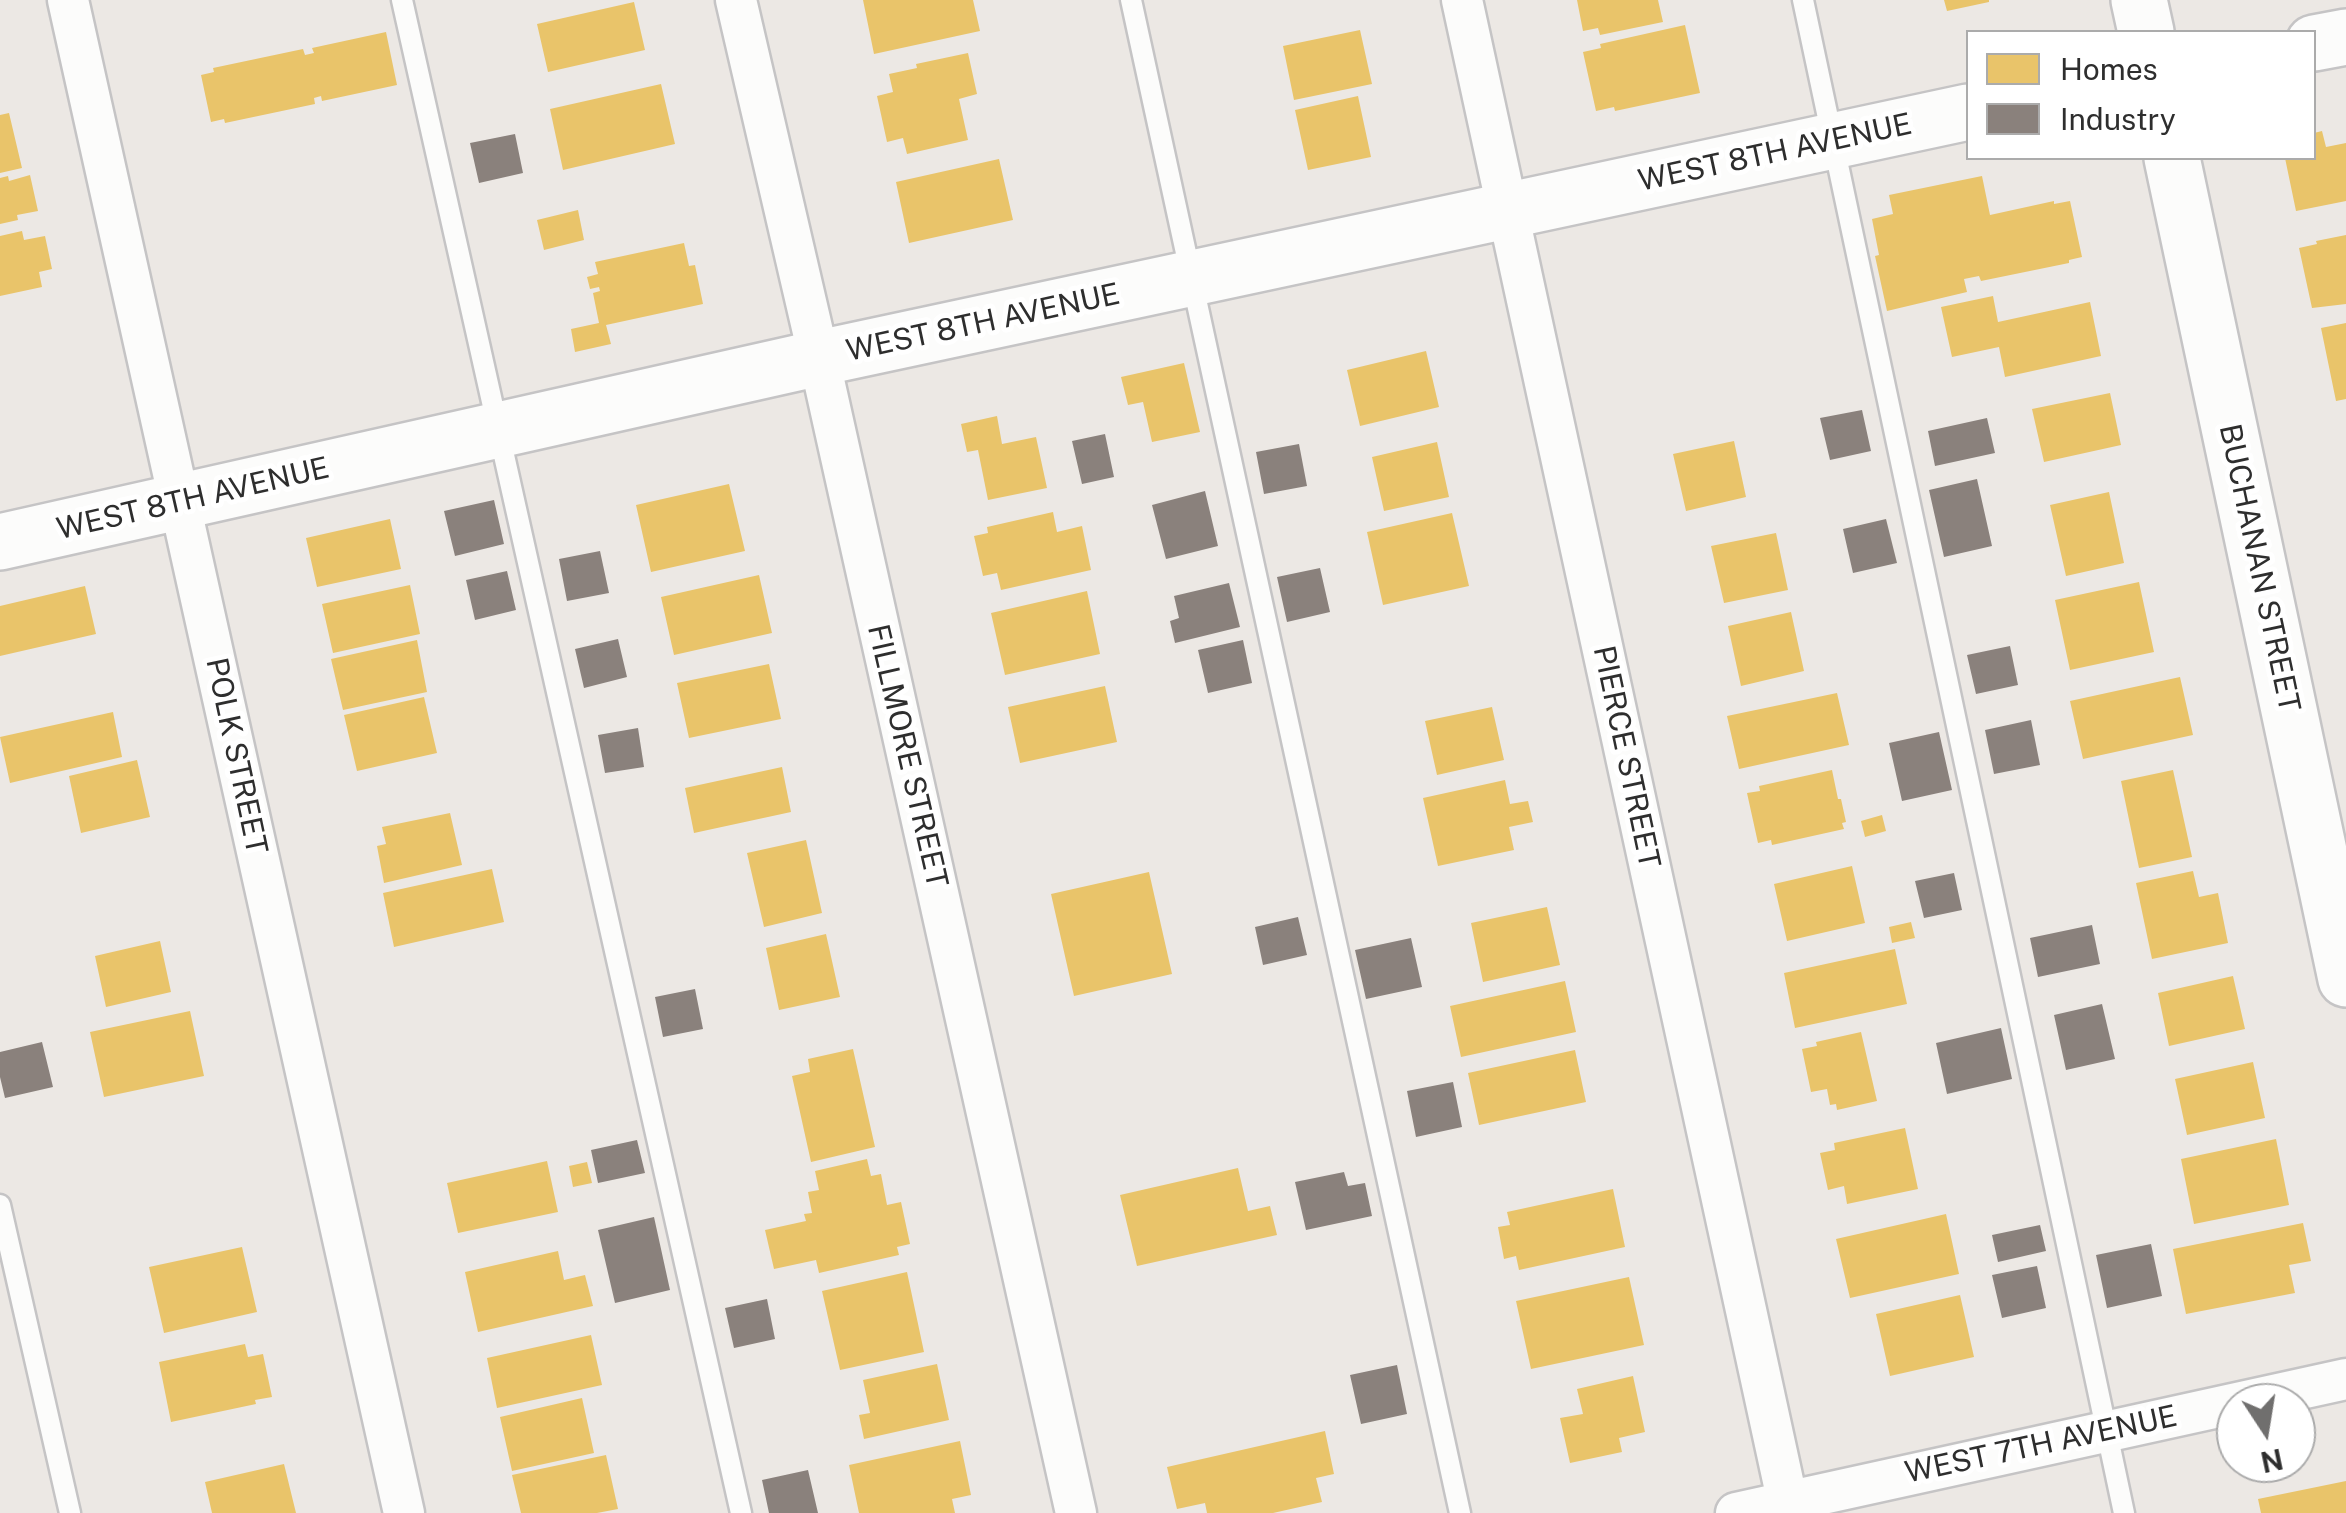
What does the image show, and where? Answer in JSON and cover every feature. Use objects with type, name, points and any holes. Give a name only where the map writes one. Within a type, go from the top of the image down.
[{"type":"street","name":"POLK STREET","points":[[68,0],[404,1513]]},
{"type":"street","name":"FILLMORE STREET","points":[[736,0],[1076,1513]]},
{"type":"street","name":"PIERCE STREET","points":[[1462,0],[1789,1507]]},
{"type":"street","points":[[2139,0],[2146,30]]},
{"type":"street","points":[[2316,44],[2346,38]]},
{"type":"street","name":"WEST 8TH AVENUE","points":[[0,542],[819,358],[1966,112]]},
{"type":"street","name":"BUCHANAN STREET","points":[[2172,160],[2346,979]]},
{"type":"street","name":"WEST 7TH AVENUE","points":[[1736,1513],[1789,1507],[2106,1430],[2346,1379]]},
{"type":"lane","points":[[402,0],[741,1513]]},
{"type":"lane","points":[[1130,0],[1460,1513]]},
{"type":"lane","points":[[1803,0],[2124,1513]]},
{"type":"lane","points":[[0,1205],[70,1513]]},
{"type":"building: Homes","points":[[863,0],[973,0],[980,31],[874,54]]},
{"type":"building: Homes","points":[[1577,0],[1658,0],[1663,22],[1600,35],[1598,28],[1583,31]]},
{"type":"building: Homes","points":[[1944,0],[1989,0],[1989,2],[1947,11]]},
{"type":"building: Homes","points":[[634,2],[645,50],[548,72],[537,24]]},
{"type":"building: Homes","points":[[1685,25],[1700,93],[1615,111],[1614,107],[1596,111],[1583,52],[1601,48],[1600,44]]},
{"type":"building: Homes","points":[[1360,30],[1372,84],[1294,100],[1283,46]]},
{"type":"building: Homes","points":[[386,32],[397,85],[322,101],[321,96],[314,98],[315,104],[225,123],[224,119],[211,122],[201,75],[214,72],[213,68],[303,49],[305,55],[314,53],[312,48]]},
{"type":"building: Homes","points":[[968,53],[977,94],[959,99],[968,140],[907,154],[903,138],[887,142],[877,96],[893,92],[889,74]]},
{"type":"building: Homes","points":[[661,84],[675,144],[563,170],[550,109]]},
{"type":"building: Homes","points":[[1358,96],[1371,157],[1308,170],[1295,110]]},
{"type":"building: Homes","points":[[9,113],[22,168],[0,173],[0,115]]},
{"type":"building: Homes","points":[[2322,131],[2326,147],[2346,143],[2346,201],[2296,211],[2285,160],[2316,160],[2316,132]]},
{"type":"building: Homes","points":[[999,159],[1013,220],[909,243],[896,182]]},
{"type":"building: Homes","points":[[30,175],[38,211],[17,215],[18,220],[0,224],[0,178],[8,176],[9,181]]},
{"type":"building: Homes","points":[[1982,176],[1990,215],[2070,201],[2082,257],[1981,281],[1979,276],[1964,279],[1967,292],[1887,311],[1872,219],[1893,214],[1889,195]]},
{"type":"building: Homes","points":[[578,210],[584,240],[544,250],[537,220]]},
{"type":"building: Homes","points":[[22,231],[24,240],[45,236],[52,269],[39,272],[42,287],[0,296],[0,236]]},
{"type":"building: Homes","points":[[2346,235],[2346,304],[2312,308],[2299,248]]},
{"type":"building: Homes","points":[[684,243],[689,266],[695,265],[703,304],[606,325],[611,344],[575,352],[571,329],[599,323],[593,293],[600,291],[599,287],[590,289],[587,277],[598,274],[595,262]]},
{"type":"building: Homes","points":[[1993,296],[1998,322],[2090,302],[2101,356],[2005,377],[1999,347],[1952,357],[1941,307]]},
{"type":"building: Homes","points":[[2346,323],[2346,399],[2336,401],[2321,328]]},
{"type":"building: Homes","points":[[1426,351],[1439,407],[1360,426],[1347,370]]},
{"type":"building: Homes","points":[[1184,363],[1200,432],[1152,442],[1143,402],[1128,405],[1121,377]]},
{"type":"building: Homes","points":[[2110,393],[2121,445],[2044,462],[2032,409]]},
{"type":"building: Homes","points":[[997,416],[1002,444],[1036,437],[1047,488],[988,500],[978,450],[967,452],[961,424]]},
{"type":"building: Homes","points":[[1734,441],[1746,497],[1686,511],[1673,454]]},
{"type":"building: Homes","points":[[1437,442],[1449,497],[1384,511],[1372,457]]},
{"type":"building: Homes","points":[[729,484],[745,551],[651,572],[636,505]]},
{"type":"building: Homes","points":[[2109,492],[2124,563],[2066,576],[2050,505]]},
{"type":"building: Homes","points":[[1053,512],[1057,532],[1082,526],[1091,570],[1001,590],[997,573],[983,576],[974,536],[988,533],[987,527]]},
{"type":"building: Homes","points":[[1452,513],[1469,586],[1383,605],[1367,532]]},
{"type":"building: Homes","points":[[390,519],[401,569],[317,587],[306,538]]},
{"type":"building: Homes","points":[[1776,533],[1788,590],[1724,603],[1711,546]]},
{"type":"building: Homes","points":[[759,575],[772,633],[674,655],[661,597]]},
{"type":"building: Homes","points":[[2139,582],[2154,652],[2070,670],[2055,600]]},
{"type":"building: Homes","points":[[410,585],[420,634],[333,653],[322,604]]},
{"type":"building: Homes","points":[[85,586],[96,634],[0,656],[0,606]]},
{"type":"building: Homes","points":[[1087,591],[1100,654],[1005,675],[991,613]]},
{"type":"building: Homes","points":[[1791,612],[1804,671],[1741,686],[1728,626]]},
{"type":"building: Homes","points":[[417,640],[427,692],[343,710],[331,659]]},
{"type":"building: Homes","points":[[769,664],[781,719],[689,738],[677,683]]},
{"type":"building: Homes","points":[[2180,677],[2193,735],[2083,759],[2070,701]]},
{"type":"building: Homes","points":[[1105,686],[1117,742],[1020,763],[1008,707]]},
{"type":"building: Homes","points":[[1837,693],[1849,745],[1739,769],[1727,716]]},
{"type":"building: Homes","points":[[424,697],[437,753],[357,771],[344,715]]},
{"type":"building: Homes","points":[[1492,707],[1504,760],[1437,775],[1425,721]]},
{"type":"building: Homes","points":[[113,712],[122,757],[10,783],[0,737]]},
{"type":"building: Homes","points":[[137,760],[150,817],[81,833],[69,776]]},
{"type":"building: Homes","points":[[782,767],[791,812],[694,833],[685,788]]},
{"type":"building: Homes","points":[[1832,770],[1846,822],[1842,823],[1844,829],[1772,845],[1771,840],[1758,843],[1747,793],[1760,791],[1759,786]]},
{"type":"building: Homes","points":[[2173,770],[2192,857],[2139,868],[2121,781]]},
{"type":"building: Homes","points":[[1505,780],[1510,804],[1528,801],[1533,822],[1509,827],[1514,850],[1438,866],[1423,798]]},
{"type":"building: Homes","points":[[450,813],[462,865],[384,883],[377,846],[386,844],[382,827]]},
{"type":"building: Homes","points":[[1882,815],[1886,831],[1865,837],[1861,821]]},
{"type":"building: Homes","points":[[806,840],[822,913],[764,927],[747,853]]},
{"type":"building: Homes","points":[[1852,866],[1865,923],[1787,941],[1774,884]]},
{"type":"building: Homes","points":[[492,869],[504,922],[394,947],[383,893]]},
{"type":"building: Homes","points":[[2193,871],[2199,897],[2218,893],[2228,943],[2152,959],[2136,883]]},
{"type":"building: Homes","points":[[1149,872],[1172,974],[1074,996],[1051,894]]},
{"type":"building: Homes","points":[[1547,907],[1560,965],[1483,982],[1471,923]]},
{"type":"building: Homes","points":[[1911,922],[1915,938],[1892,943],[1889,927]]},
{"type":"building: Homes","points":[[826,934],[840,997],[779,1010],[766,948]]},
{"type":"building: Homes","points":[[160,941],[171,992],[106,1007],[95,956]]},
{"type":"building: Homes","points":[[1895,949],[1907,1004],[1795,1028],[1784,973]]},
{"type":"building: Homes","points":[[2233,976],[2245,1029],[2169,1046],[2158,993]]},
{"type":"building: Homes","points":[[1565,981],[1576,1032],[1461,1057],[1450,1006]]},
{"type":"building: Homes","points":[[190,1011],[204,1076],[104,1097],[90,1032]]},
{"type":"building: Homes","points":[[1861,1032],[1877,1101],[1837,1110],[1836,1104],[1830,1105],[1827,1089],[1811,1092],[1802,1049]]},
{"type":"building: Homes","points":[[853,1049],[875,1147],[811,1162],[792,1076],[810,1072],[808,1059]]},
{"type":"building: Homes","points":[[1575,1050],[1586,1102],[1479,1125],[1468,1073]]},
{"type":"building: Homes","points":[[2253,1062],[2265,1118],[2187,1135],[2175,1079]]},
{"type":"building: Homes","points":[[1905,1128],[1918,1189],[1847,1204],[1844,1186],[1828,1190],[1820,1153],[1835,1150],[1834,1143]]},
{"type":"building: Homes","points":[[2276,1139],[2289,1205],[2194,1224],[2181,1159]]},
{"type":"building: Homes","points":[[867,1159],[871,1176],[881,1174],[887,1205],[901,1202],[910,1244],[897,1247],[899,1255],[819,1273],[816,1260],[774,1269],[765,1230],[806,1221],[804,1214],[812,1213],[808,1192],[819,1190],[815,1171]]},
{"type":"building: Homes","points":[[547,1161],[558,1212],[458,1233],[447,1183]]},
{"type":"building: Homes","points":[[587,1162],[592,1183],[573,1187],[569,1166]]},
{"type":"building: Homes","points":[[1238,1168],[1248,1211],[1270,1206],[1277,1235],[1137,1266],[1120,1195]]},
{"type":"building: Homes","points":[[1613,1189],[1625,1247],[1519,1270],[1516,1256],[1504,1259],[1498,1227],[1510,1225],[1507,1212]]},
{"type":"building: Homes","points":[[1946,1214],[1959,1274],[1850,1298],[1836,1239]]},
{"type":"building: Homes","points":[[2303,1223],[2311,1261],[2289,1265],[2295,1293],[2186,1314],[2173,1249]]},
{"type":"building: Homes","points":[[242,1247],[257,1312],[164,1333],[149,1267]]},
{"type":"building: Homes","points":[[558,1251],[564,1280],[585,1275],[593,1306],[478,1332],[465,1272]]},
{"type":"building: Homes","points":[[907,1272],[924,1352],[840,1370],[822,1291]]},
{"type":"building: Homes","points":[[1629,1277],[1644,1345],[1531,1369],[1516,1301]]},
{"type":"building: Homes","points":[[1960,1295],[1974,1357],[1890,1376],[1876,1314]]},
{"type":"building: Homes","points":[[591,1335],[602,1385],[497,1408],[487,1358]]},
{"type":"building: Homes","points":[[245,1344],[248,1357],[263,1354],[272,1397],[171,1422],[159,1362]]},
{"type":"building: Homes","points":[[937,1364],[949,1420],[864,1439],[859,1415],[870,1413],[863,1380]]},
{"type":"building: Homes","points":[[1633,1376],[1645,1432],[1619,1438],[1622,1452],[1570,1463],[1560,1418],[1583,1414],[1577,1389]]},
{"type":"building: Homes","points":[[582,1398],[594,1453],[512,1471],[500,1417]]},
{"type":"building: Homes","points":[[1325,1431],[1334,1474],[1316,1478],[1322,1502],[1273,1513],[1207,1513],[1205,1503],[1177,1509],[1167,1467]]},
{"type":"building: Homes","points":[[960,1441],[971,1495],[952,1499],[955,1513],[859,1513],[849,1465]]},
{"type":"building: Homes","points":[[606,1455],[618,1509],[597,1513],[521,1513],[512,1475]]},
{"type":"building: Homes","points":[[284,1464],[296,1513],[212,1513],[205,1482]]},
{"type":"building: Homes","points":[[2346,1481],[2346,1513],[2261,1513],[2258,1499]]},
{"type":"building: Industry","points":[[515,134],[523,173],[479,183],[470,143]]},
{"type":"building: Industry","points":[[1862,410],[1871,451],[1830,460],[1820,418]]},
{"type":"building: Industry","points":[[1987,418],[1995,453],[1935,466],[1928,431]]},
{"type":"building: Industry","points":[[1105,434],[1114,477],[1082,484],[1072,441]]},
{"type":"building: Industry","points":[[1299,444],[1307,486],[1264,494],[1256,452]]},
{"type":"building: Industry","points":[[1977,479],[1992,546],[1944,557],[1929,490]]},
{"type":"building: Industry","points":[[1205,491],[1218,546],[1166,559],[1152,505]]},
{"type":"building: Industry","points":[[494,500],[504,544],[455,556],[444,511]]},
{"type":"building: Industry","points":[[1886,519],[1897,563],[1853,573],[1843,529]]},
{"type":"building: Industry","points":[[600,551],[609,593],[567,601],[559,559]]},
{"type":"building: Industry","points":[[1320,568],[1330,612],[1287,622],[1277,577]]},
{"type":"building: Industry","points":[[507,571],[516,610],[475,620],[466,580]]},
{"type":"building: Industry","points":[[1229,583],[1240,627],[1175,643],[1170,621],[1179,618],[1174,596]]},
{"type":"building: Industry","points":[[618,639],[627,677],[584,688],[575,649]]},
{"type":"building: Industry","points":[[1243,640],[1252,683],[1208,693],[1198,650]]},
{"type":"building: Industry","points":[[2010,646],[2018,685],[1976,694],[1967,655]]},
{"type":"building: Industry","points":[[2031,720],[2040,765],[1994,774],[1985,730]]},
{"type":"building: Industry","points":[[638,728],[644,767],[605,773],[598,735]]},
{"type":"building: Industry","points":[[1939,732],[1952,790],[1902,801],[1889,743]]},
{"type":"building: Industry","points":[[1954,873],[1962,910],[1924,918],[1915,881]]},
{"type":"building: Industry","points":[[1298,917],[1307,955],[1263,965],[1255,927]]},
{"type":"building: Industry","points":[[2092,925],[2100,964],[2038,977],[2030,938]]},
{"type":"building: Industry","points":[[1411,938],[1422,987],[1366,999],[1355,950]]},
{"type":"building: Industry","points":[[695,989],[703,1029],[663,1037],[655,997]]},
{"type":"building: Industry","points":[[2102,1004],[2115,1059],[2066,1070],[2054,1015]]},
{"type":"building: Industry","points":[[2001,1028],[2012,1079],[1947,1094],[1936,1043]]},
{"type":"building: Industry","points":[[42,1042],[53,1087],[5,1098],[0,1052]]},
{"type":"building: Industry","points":[[1453,1082],[1462,1127],[1416,1137],[1407,1091]]},
{"type":"building: Industry","points":[[637,1140],[645,1173],[598,1183],[591,1150]]},
{"type":"building: Industry","points":[[1344,1172],[1348,1186],[1365,1183],[1372,1216],[1306,1230],[1295,1182]]},
{"type":"building: Industry","points":[[654,1217],[670,1290],[615,1303],[598,1230]]},
{"type":"building: Industry","points":[[2040,1225],[2046,1251],[1998,1262],[1992,1235]]},
{"type":"building: Industry","points":[[2151,1244],[2162,1296],[2107,1308],[2096,1255]]},
{"type":"building: Industry","points":[[2037,1266],[2046,1308],[2002,1318],[1992,1275]]},
{"type":"building: Industry","points":[[767,1299],[775,1339],[734,1348],[725,1308]]},
{"type":"building: Industry","points":[[1397,1365],[1407,1414],[1361,1424],[1350,1375]]},
{"type":"building: Industry","points":[[808,1470],[818,1513],[769,1513],[762,1480]]}]
